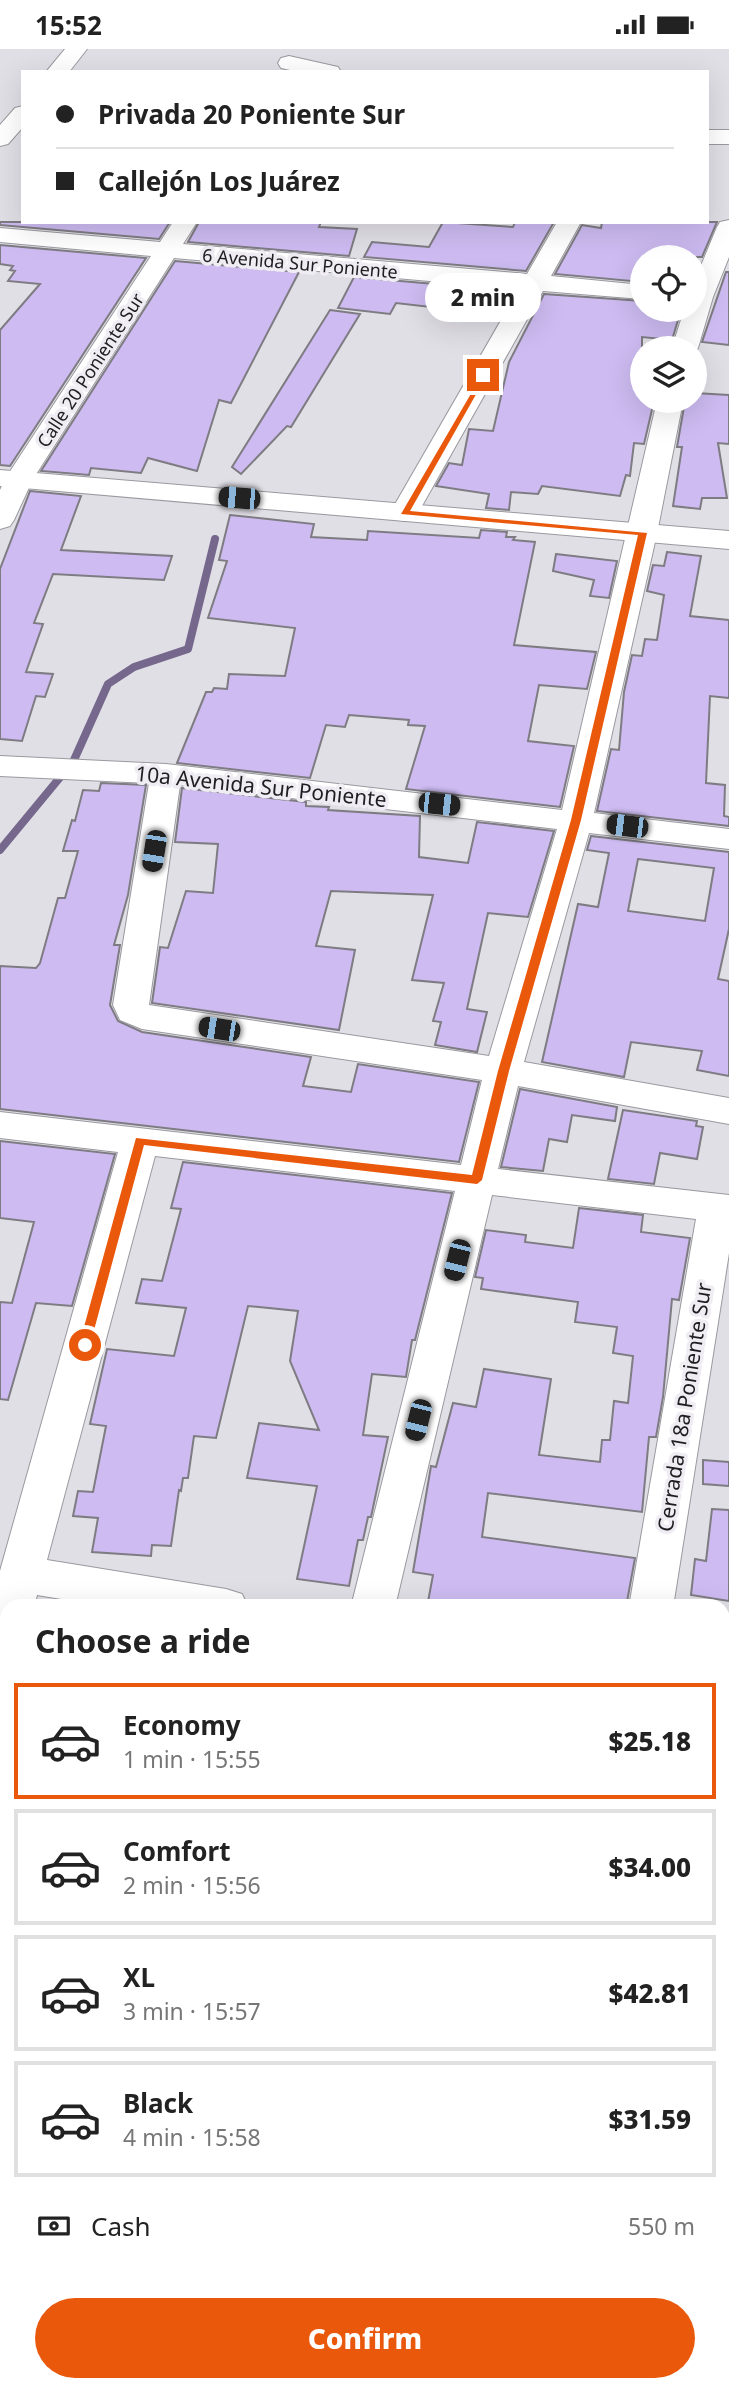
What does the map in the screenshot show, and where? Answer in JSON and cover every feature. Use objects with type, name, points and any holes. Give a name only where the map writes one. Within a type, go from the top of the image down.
[{"type":"street","points":[[59,70],[76,49]]},
{"type":"street","points":[[290,61],[323,70]]},
{"type":"street","points":[[0,139],[19,102]]},
{"type":"street","points":[[709,137],[729,137]]},
{"type":"street","name":"Calle 20 Poniente Sur","points":[[0,520],[10,479],[183,224]]},
{"type":"street","points":[[404,513],[568,224]]},
{"type":"street","points":[[707,275],[729,227]]},
{"type":"street","name":"6 Avenida Sur Poniente","points":[[0,235],[630,291]]},
{"type":"street","points":[[375,1599],[503,1071],[576,820],[643,533],[668,413]]},
{"type":"street","points":[[10,479],[729,540]]},
{"type":"street","name":"10a Avenida Sur Poniente","points":[[0,766],[166,774],[729,839]]},
{"type":"street","points":[[166,774],[131,1005],[133,1012],[155,1019],[503,1071],[729,1111]]},
{"type":"street","points":[[0,1125],[723,1209]]},
{"type":"street","points":[[128,1599],[17,1590],[140,1141]]},
{"type":"street","name":"Cerrada 18a Poniente Sur","points":[[652,1599],[723,1209]]},
{"type":"building","points":[[0,222],[169,224],[159,239],[0,225]]},
{"type":"building","points":[[717,222],[707,245],[630,245],[630,281],[555,274],[582,225],[601,228],[602,224]]},
{"type":"building","points":[[198,224],[320,224],[319,227],[357,229],[349,256],[188,242]]},
{"type":"building","points":[[442,224],[513,227],[514,224],[553,224],[526,271],[364,257],[372,242],[429,247]]},
{"type":"building","points":[[0,245],[146,258],[10,466],[0,465],[0,330],[40,284],[8,281],[15,271],[10,270],[13,266],[0,264]]},
{"type":"building","points":[[175,261],[299,272],[231,403],[219,400],[197,471],[148,458],[141,473],[91,468],[89,475],[41,471]]},
{"type":"building","points":[[726,272],[729,272],[729,345],[707,343],[707,336],[704,336]]},
{"type":"building","points":[[354,277],[515,291],[501,315],[396,303],[390,314],[338,308]]},
{"type":"building","points":[[544,294],[630,300],[630,322],[677,322],[673,336],[630,336],[630,413],[651,413],[644,444],[634,443],[630,476],[626,475],[620,496],[542,486],[538,494],[511,492],[509,510],[486,508],[489,494],[436,486],[449,463],[462,465],[469,429],[493,431],[509,362]]},
{"type":"building","points":[[330,310],[360,314],[291,427],[287,426],[241,474],[232,467]]},
{"type":"building","points":[[707,394],[729,395],[729,444],[718,443],[727,498],[702,498],[700,509],[673,506],[682,447],[677,447],[683,413],[707,413]]},
{"type":"building","points":[[30,491],[81,496],[61,550],[172,556],[164,580],[53,574],[34,623],[43,624],[26,672],[53,674],[45,697],[36,696],[22,741],[0,739],[0,569]]},
{"type":"building","points":[[230,515],[314,524],[311,537],[367,540],[368,531],[479,538],[481,530],[507,532],[506,537],[515,537],[513,540],[535,542],[514,645],[596,652],[587,689],[539,685],[528,741],[574,746],[560,807],[406,789],[425,726],[408,725],[409,720],[349,715],[345,727],[326,725],[310,778],[177,763],[206,692],[212,692],[214,688],[227,689],[229,674],[285,676],[295,628],[208,618],[227,561],[219,560]]},
{"type":"building","points":[[667,552],[701,556],[690,616],[729,620],[729,698],[710,696],[706,783],[725,785],[724,816],[729,817],[729,826],[597,811],[611,749],[619,750],[624,692],[632,655],[642,656],[645,639],[657,640],[664,595],[647,591],[653,565],[664,566]]},
{"type":"building","points":[[556,554],[617,561],[609,598],[590,596],[594,580],[553,571]]},
{"type":"building","points":[[101,783],[146,785],[128,895],[114,945],[120,945],[110,1005],[118,1021],[142,1032],[311,1057],[303,1086],[351,1092],[358,1064],[479,1082],[459,1162],[0,1109],[0,966],[36,968],[40,963],[58,898],[65,898],[78,851],[63,851],[72,820],[75,821],[83,790],[99,791]]},
{"type":"building","points":[[182,788],[306,802],[306,806],[329,807],[328,810],[420,816],[419,857],[468,863],[477,822],[554,831],[528,917],[488,913],[467,1009],[487,1012],[477,1052],[435,1045],[441,1022],[433,1021],[444,983],[412,980],[433,895],[331,891],[316,946],[355,950],[339,1030],[152,1003],[160,947],[168,948],[186,891],[213,893],[218,844],[175,842]]},
{"type":"building","points":[[591,836],[729,852],[729,929],[718,979],[729,981],[729,1076],[697,1070],[702,1051],[631,1042],[624,1077],[542,1062],[578,904],[598,907],[609,853],[587,850]],"holes":[[[638,859],[714,868],[705,921],[628,911]]]},
{"type":"building","points":[[520,1089],[617,1107],[615,1121],[572,1115],[567,1142],[549,1139],[543,1171],[501,1167]]},
{"type":"building","points":[[623,1110],[697,1121],[696,1126],[703,1127],[697,1159],[660,1153],[654,1184],[608,1179]]},
{"type":"building","points":[[0,1141],[115,1154],[72,1306],[36,1303],[8,1400],[0,1399],[0,1302],[12,1303],[34,1222],[0,1218]]},
{"type":"building","points":[[183,1162],[452,1193],[415,1340],[412,1340],[406,1377],[372,1374],[363,1435],[388,1437],[371,1517],[368,1517],[363,1540],[358,1540],[349,1586],[297,1579],[317,1486],[247,1478],[259,1423],[319,1430],[290,1361],[298,1311],[248,1306],[216,1438],[194,1436],[188,1478],[183,1478],[181,1491],[179,1490],[171,1546],[152,1545],[151,1556],[92,1552],[98,1518],[73,1516],[78,1491],[93,1492],[106,1426],[90,1424],[107,1349],[174,1356],[186,1308],[136,1303],[142,1279],[162,1281],[181,1209],[171,1208]]},
{"type":"building","points":[[579,1208],[643,1215],[641,1232],[690,1238],[679,1300],[672,1299],[663,1397],[656,1437],[649,1437],[642,1512],[488,1493],[482,1537],[635,1558],[627,1599],[428,1599],[433,1575],[413,1572],[431,1466],[436,1467],[453,1403],[476,1407],[484,1369],[551,1379],[539,1455],[600,1462],[602,1440],[610,1440],[614,1401],[628,1403],[633,1356],[613,1353],[617,1327],[575,1322],[578,1302],[481,1289],[483,1278],[475,1277],[486,1230],[526,1235],[525,1242],[573,1248]]},
{"type":"building","points":[[703,1460],[729,1462],[729,1486],[703,1484]]},
{"type":"building","points":[[712,1509],[729,1510],[729,1599],[691,1595],[695,1559],[706,1561]]},
{"type":"waterway","points":[[74,760],[108,684],[134,667],[188,649],[215,539]]},
{"type":"waterway","points":[[0,850],[62,775]]},
{"type":"route","points":[[85,1345],[140,1141],[477,1180],[503,1071],[576,820],[616,639],[643,533],[404,513],[483,375]]}]
